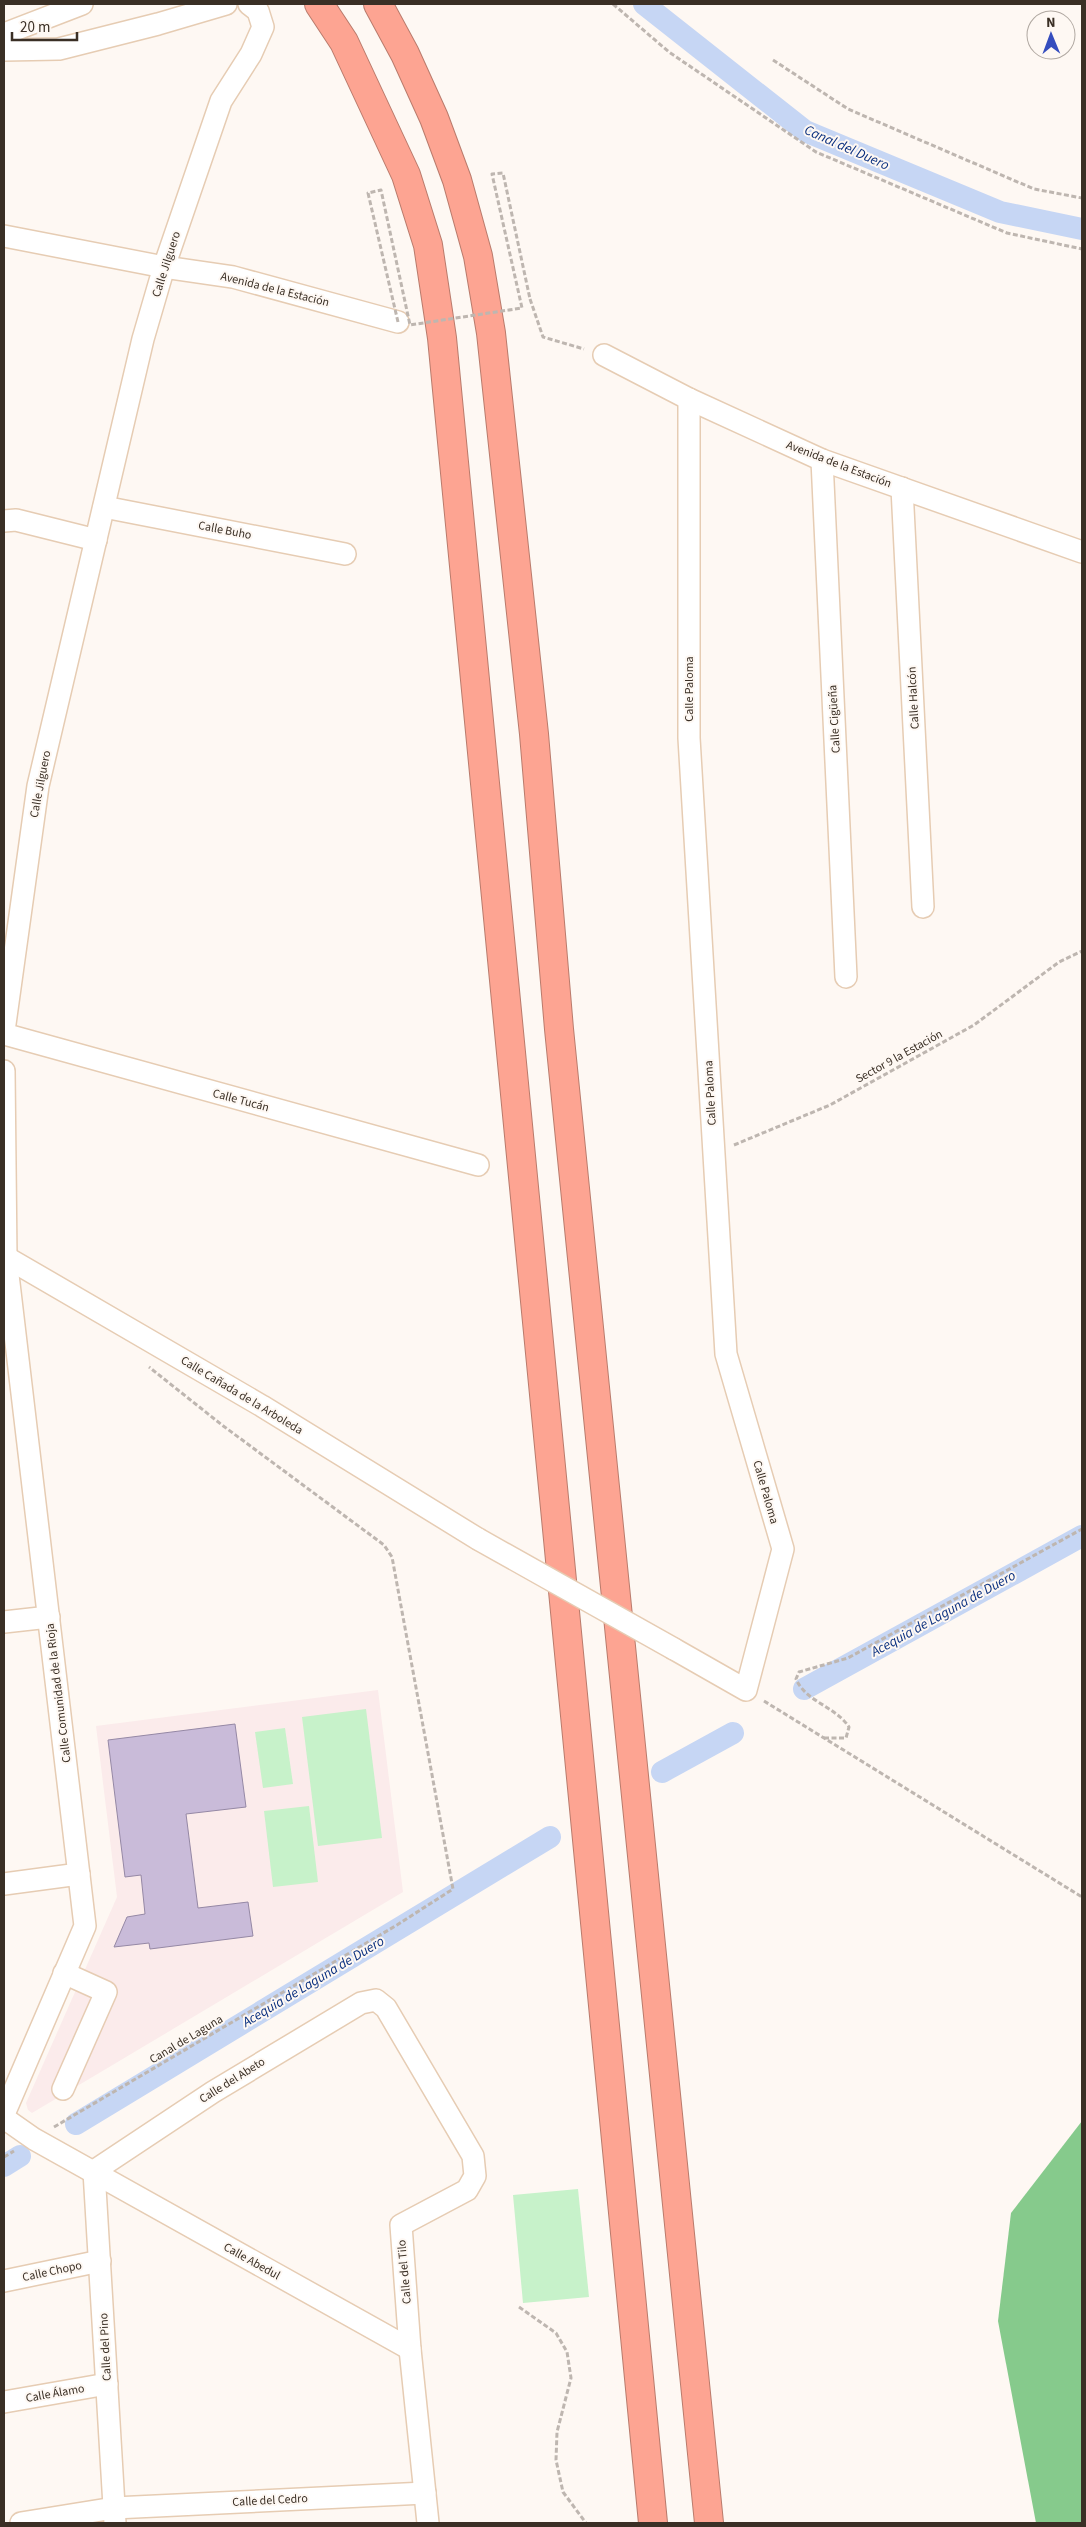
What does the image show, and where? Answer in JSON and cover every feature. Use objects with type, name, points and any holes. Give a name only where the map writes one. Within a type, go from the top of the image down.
[{"type":"highway","points":[[319,4],[344,42],[406,175],[428,245],[442,338],[653,2523]]},
{"type":"highway","points":[[378,4],[405,54],[427,102],[457,180],[478,256],[491,333],[534,734],[567,1117],[709,2523]]},
{"type":"street","points":[[4,34],[82,4]]},
{"type":"street","points":[[4,50],[59,49],[158,24],[226,4]]},
{"type":"street","name":"Calle Jilguero","points":[[4,1032],[38,786],[143,339],[164,267],[221,101],[251,54],[263,27],[258,11],[249,4]]},
{"type":"street","name":"Avenida de la Estación","points":[[4,236],[164,267],[233,277],[398,322]]},
{"type":"street","name":"Avenida de la Estación","points":[[604,355],[689,399],[822,460],[1082,552]]},
{"type":"street","name":"Calle Paloma","points":[[689,399],[689,738],[726,1354],[783,1549],[746,1690]]},
{"type":"street","name":"Calle Cigüeña","points":[[822,460],[846,977]]},
{"type":"street","name":"Calle Halcón","points":[[902,488],[923,907]]},
{"type":"street","name":"Calle Buho","points":[[104,507],[345,554]]},
{"type":"street","points":[[4,521],[16,520],[96,540]]},
{"type":"street","name":"Calle Tucán","points":[[4,1032],[478,1165]]},
{"type":"street","points":[[4,1071],[5,1257]]},
{"type":"street","name":"Calle Comunidad de la Rioja","points":[[4,2114],[85,1926],[49,1617],[11,1368],[5,1257]]},
{"type":"street","name":"Calle Cañada de la Arboleda","points":[[5,1257],[262,1406],[478,1539],[746,1690]]},
{"type":"street","points":[[4,1622],[49,1617]]},
{"type":"street","points":[[4,1884],[79,1874]]},
{"type":"street","points":[[63,2088],[106,1992],[64,1973]]},
{"type":"street","name":"Calle del Abeto","points":[[94,2170],[229,2082],[361,2003],[376,2000]]},
{"type":"street","name":"Calle del Tilo","points":[[376,2000],[386,2008],[473,2156],[475,2176],[467,2190],[400,2225],[410,2349],[428,2523]]},
{"type":"street","name":"Calle Abedul","points":[[4,2118],[34,2139],[94,2170],[410,2349]]},
{"type":"street","name":"Calle del Pino","points":[[94,2170],[114,2516]]},
{"type":"street","name":"Calle Chopo","points":[[4,2281],[100,2260]]},
{"type":"street","name":"Calle Álamo","points":[[4,2402],[107,2384]]},
{"type":"street","name":"Calle del Cedro","points":[[22,2523],[425,2493]]},
{"type":"path","points":[[613,4],[669,52],[816,152],[1007,233],[1082,249]]},
{"type":"path","points":[[773,60],[848,109],[1034,188],[1082,198]]},
{"type":"path","points":[[398,322],[368,192],[380,190],[410,325],[522,308],[492,174],[503,173],[530,299],[543,337],[604,355]]},
{"type":"path","name":"Sector 9 la Estación","points":[[714,1158],[728,1148],[830,1105],[974,1025],[1058,962],[1082,951]]},
{"type":"path","name":"Canal de Laguna","points":[[4,2157],[397,1925],[453,1889],[392,1557],[384,1545],[222,1425],[141,1361]]},
{"type":"path","points":[[824,1738],[846,1738],[849,1727],[844,1719],[799,1688],[796,1679],[799,1672],[848,1658],[1082,1529]]},
{"type":"path","points":[[746,1690],[1082,1897]]},
{"type":"path","points":[[519,2307],[556,2333],[567,2352],[571,2378],[567,2400],[557,2432],[556,2460],[563,2492],[586,2523]]},
{"type":"shaded area","points":[[378,1690],[403,1892],[32,2113],[28,2110],[26,2103],[117,1897],[96,1726]]},
{"type":"green space","points":[[366,1709],[382,1838],[318,1846],[302,1717]]},
{"type":"green space","points":[[285,1728],[293,1784],[263,1788],[255,1732]]},
{"type":"green space","points":[[309,1806],[318,1882],[273,1887],[264,1811]]},
{"type":"green space","points":[[1082,2121],[1082,2523],[1036,2523],[998,2321],[1011,2213]]},
{"type":"green space","points":[[578,2189],[589,2297],[523,2303],[513,2195]]},
{"type":"building","points":[[235,1724],[246,1807],[186,1814],[198,1908],[248,1902],[253,1936],[150,1949],[149,1943],[114,1947],[127,1917],[145,1914],[141,1875],[125,1877],[108,1740]]},
{"type":"waterway","name":"Canal del Duero","points":[[644,4],[805,131],[1000,212],[1082,229]]},
{"type":"waterway","name":"Acequia de Laguna de Duero","points":[[804,1689],[1082,1536]]},
{"type":"waterway","name":"Acequia de Laguna de Duero","points":[[662,1772],[733,1733]]},
{"type":"waterway","name":"Acequia de Laguna de Duero","points":[[76,2124],[550,1837]]},
{"type":"waterway","name":"Acequia de Laguna de Duero","points":[[4,2166],[20,2156]]}]
